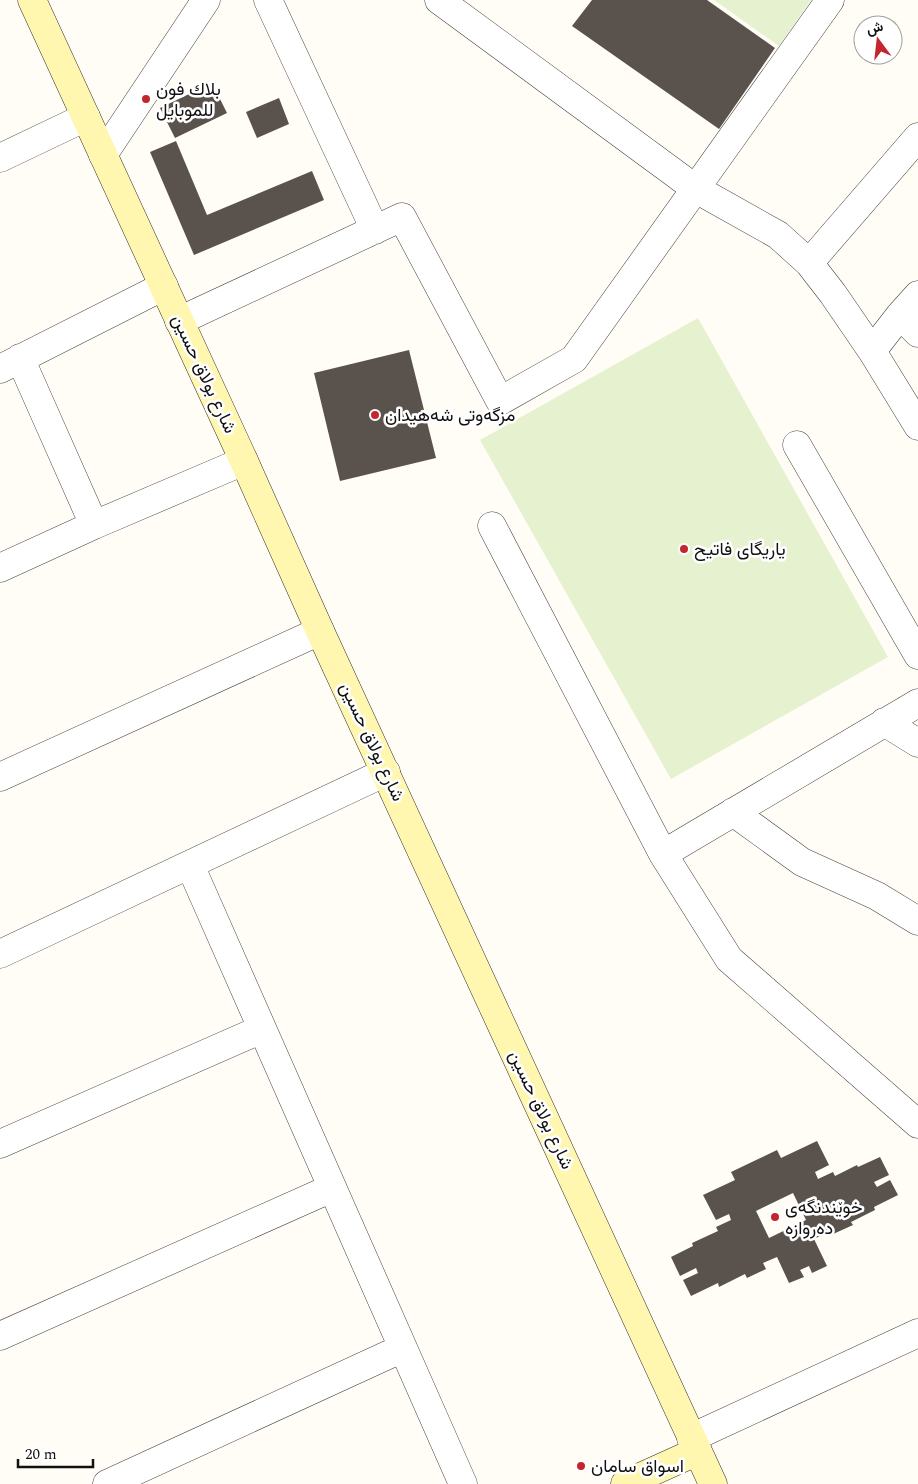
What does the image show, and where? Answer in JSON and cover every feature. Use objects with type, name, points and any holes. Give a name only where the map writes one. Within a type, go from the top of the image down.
[{"type":"street","name":"شارع بولاق حسين","points":[[32,0],[713,1484]]},
{"type":"street","points":[[103,155],[206,0]]},
{"type":"street","points":[[268,0],[375,230]]},
{"type":"street","points":[[439,0],[696,189],[778,235],[808,264],[833,294],[872,351],[918,426]]},
{"type":"street","points":[[179,321],[402,217],[500,401],[574,359],[830,0]]},
{"type":"street","points":[[0,158],[86,117]]},
{"type":"street","points":[[808,264],[918,137]]},
{"type":"street","points":[[94,525],[10,363],[164,286]]},
{"type":"street","points":[[872,351],[909,324],[918,295]]},
{"type":"street","points":[[797,445],[918,655]]},
{"type":"street","points":[[0,568],[94,525],[244,461]]},
{"type":"street","points":[[492,526],[663,854],[729,960],[918,1124]]},
{"type":"street","points":[[0,778],[320,631]]},
{"type":"street","points":[[663,854],[918,703]]},
{"type":"street","points":[[884,722],[918,743]]},
{"type":"street","points":[[0,954],[386,772]]},
{"type":"street","points":[[733,812],[802,862],[877,896],[918,921]]},
{"type":"street","points":[[190,865],[464,1484]]},
{"type":"street","points":[[0,1144],[262,1029]]},
{"type":"street","points":[[0,1336],[332,1188]]},
{"type":"street","points":[[625,1484],[694,1444],[918,1334]]},
{"type":"street","points":[[107,1484],[403,1348]]},
{"type":"green space","points":[[714,0],[811,0],[779,46]]},
{"type":"green space","name":"یاریگای فاتیح","points":[[698,318],[888,657],[671,779],[480,440]]},
{"type":"building","points":[[592,0],[707,0],[775,48],[719,129],[572,26]]},
{"type":"building","points":[[212,83],[227,113],[175,138],[160,108]]},
{"type":"building","points":[[279,98],[289,124],[257,138],[246,112]]},
{"type":"building","points":[[176,141],[207,215],[312,171],[324,200],[194,255],[150,152]]},
{"type":"building","name":"مزگەوتی شەهیدان","points":[[409,350],[436,458],[340,481],[314,373]]},
{"type":"building","points":[[817,1141],[829,1165],[815,1172],[818,1179],[833,1172],[835,1176],[857,1165],[858,1167],[880,1157],[889,1175],[874,1182],[877,1187],[890,1180],[898,1195],[874,1207],[875,1210],[851,1222],[853,1225],[831,1235],[830,1231],[814,1239],[827,1266],[812,1273],[809,1266],[800,1270],[804,1277],[789,1283],[777,1257],[763,1263],[766,1269],[747,1278],[745,1274],[719,1287],[718,1283],[691,1296],[683,1280],[698,1273],[696,1268],[680,1276],[671,1257],[693,1246],[692,1243],[718,1231],[716,1227],[731,1220],[729,1214],[716,1220],[703,1195],[735,1180],[731,1172],[777,1150],[781,1158]],"holes":[[[793,1193],[806,1220],[769,1238],[756,1211]]]},
{"type":"place","name":"بلاك فون للموبايل","points":[[146,99]]},
{"type":"place","name":"مزگەوتی شەهیدان","points":[[375,415]]},
{"type":"place","name":"یاریگای فاتیح","points":[[684,549]]},
{"type":"place","name":"خوێندنگەی دەروازە","points":[[775,1217]]},
{"type":"place","name":"اسواق سامان","points":[[581,1466]]}]
